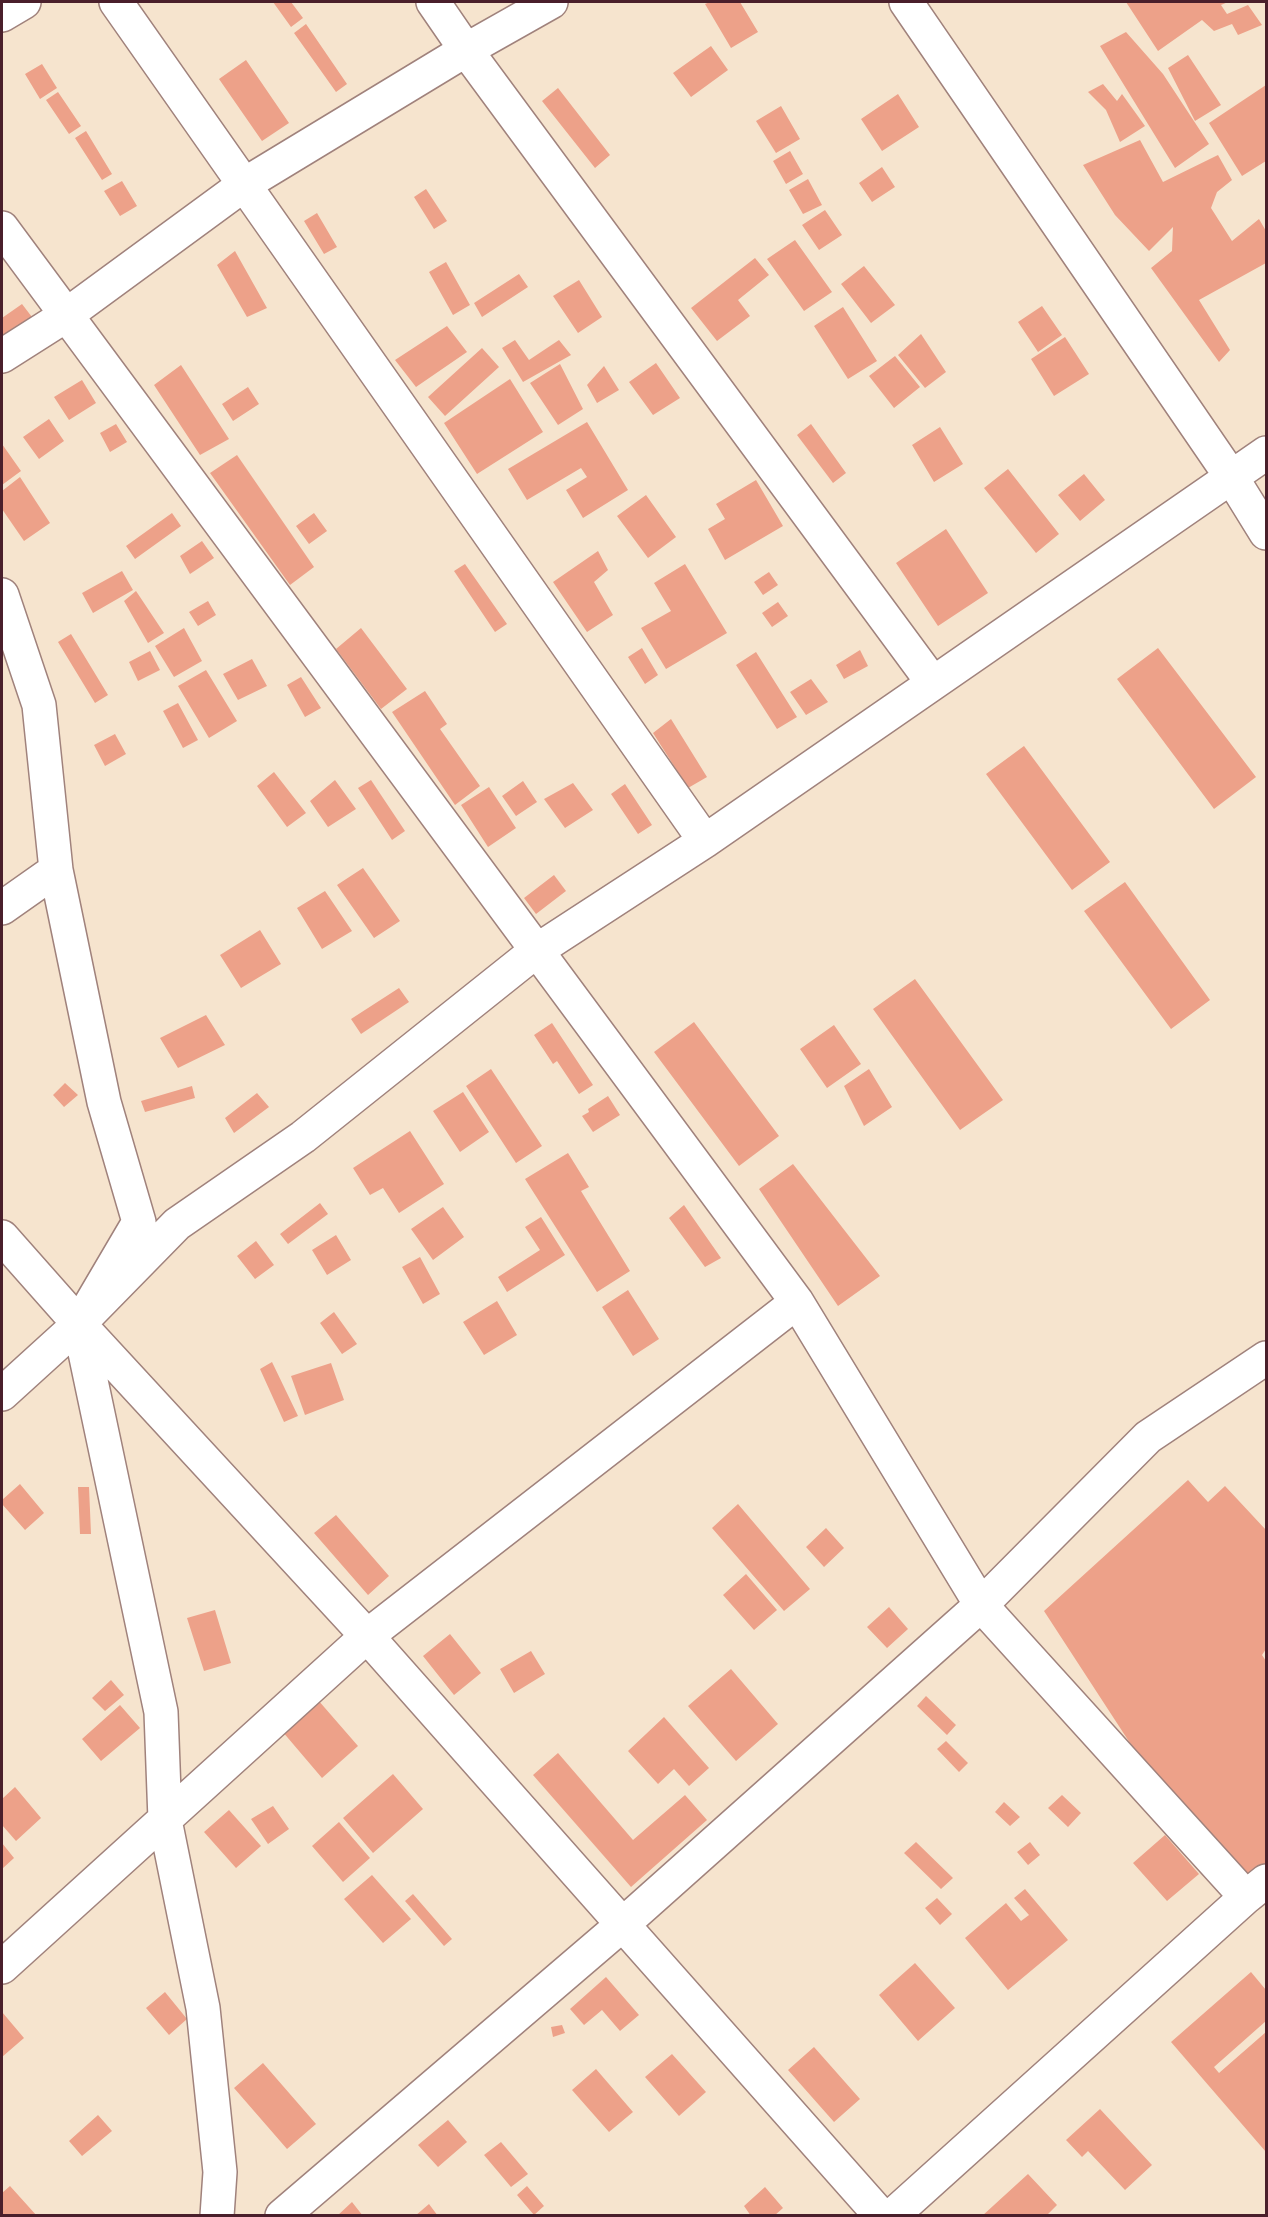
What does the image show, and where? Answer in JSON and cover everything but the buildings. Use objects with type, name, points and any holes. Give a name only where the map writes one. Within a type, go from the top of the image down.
[{"type":"street","points":[[2,15],[24,2]]},
{"type":"street","points":[[116,2],[705,841]]},
{"type":"street","points":[[433,2],[466,50],[933,683]]},
{"type":"street","points":[[2,356],[65,316],[244,184],[466,50],[551,2]]},
{"type":"street","points":[[906,2],[1232,478],[1266,533]]},
{"type":"street","points":[[2,228],[797,1302],[981,1605],[1256,1889],[892,2216]]},
{"type":"street","points":[[2,1394],[79,1324],[177,1224],[303,1137],[536,951],[705,841],[1266,453]]},
{"type":"street","points":[[2,595],[39,705],[56,870],[104,1102],[139,1222],[79,1324],[161,1712],[165,1820],[203,2008],[220,2172],[217,2216]]},
{"type":"street","points":[[2,908],[56,870]]},
{"type":"street","points":[[2,1237],[79,1324],[367,1636],[881,2216]]},
{"type":"street","points":[[2,1967],[367,1636],[797,1302]]},
{"type":"street","points":[[282,2216],[622,1925],[981,1605],[1148,1437],[1266,1358]]}]
